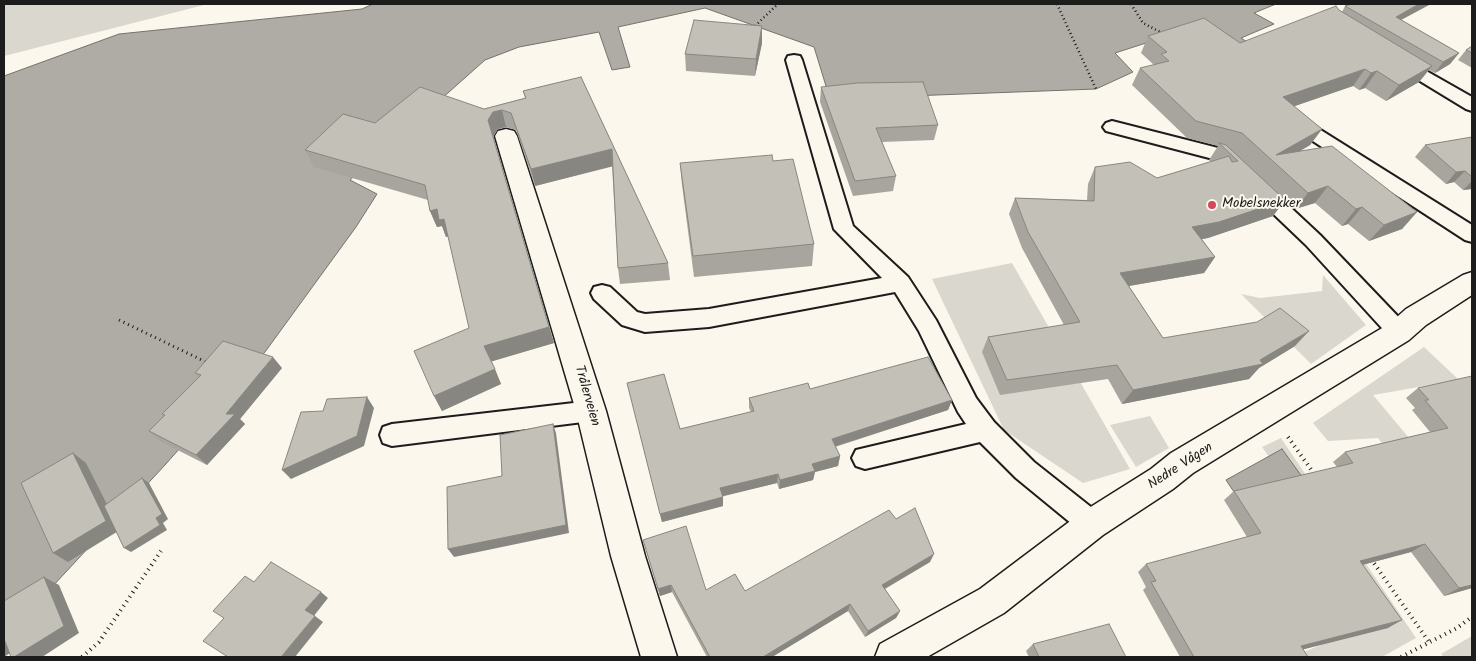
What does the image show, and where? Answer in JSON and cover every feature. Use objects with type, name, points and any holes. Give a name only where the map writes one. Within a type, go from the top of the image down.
[{"type":"street","name":"Trålerveien","points":[[506,136],[591,411],[628,556],[659,657]]},
{"type":"street","name":"Nedre Vågen","points":[[893,657],[992,601],[1092,524],[1162,479],[1182,463],[1270,412],[1398,332],[1416,317],[1472,282]]},
{"type":"lane","points":[[1384,52],[1472,105]]},
{"type":"lane","points":[[794,60],[844,229],[900,283],[928,326],[967,405],[985,430],[1025,470],[1092,524]]},
{"type":"lane","points":[[1112,127],[1223,156],[1313,240],[1398,332]]},
{"type":"lane","points":[[1305,128],[1472,235]]},
{"type":"lane","points":[[602,293],[630,319],[645,323],[709,318],[900,283]]},
{"type":"lane","points":[[392,435],[591,411]]},
{"type":"lane","points":[[865,458],[985,430]]},
{"type":"path","points":[[755,26],[778,4]]},
{"type":"path","points":[[1057,4],[1096,89]]},
{"type":"path","points":[[1131,4],[1142,23],[1167,36]]},
{"type":"path","points":[[119,320],[213,366]]},
{"type":"path","points":[[1270,412],[1318,480]]},
{"type":"path","points":[[82,657],[99,642],[161,551]]},
{"type":"path","points":[[1366,551],[1430,642]]},
{"type":"path","points":[[1401,657],[1472,617]]},
{"type":"shaded area","points":[[4,4],[208,4],[4,56]]},
{"type":"shaded area","points":[[373,4],[1276,4],[1254,13],[1274,24],[1241,38],[1284,66],[1199,26],[1115,53],[1133,72],[1096,89],[830,99],[814,47],[705,8],[618,27],[630,67],[612,70],[599,32],[519,47],[485,60],[350,180],[377,194],[356,227],[265,352],[165,465],[52,587],[4,628],[4,76],[119,34],[362,9]]},
{"type":"shaded area","points":[[1012,263],[1130,469],[1083,483],[1004,430],[932,279]]},
{"type":"shaded area","points":[[1323,275],[1366,325],[1311,364],[1241,294],[1260,298],[1322,291]]},
{"type":"shaded area","points":[[1424,347],[1459,380],[1373,395],[1472,513],[1448,531],[1378,438],[1328,441],[1313,423]]},
{"type":"shaded area","points":[[1150,416],[1169,448],[1136,467],[1110,425]]},
{"type":"shaded area","points":[[1281,438],[1416,638],[1382,657],[1292,657],[1385,618],[1262,447]]},
{"type":"shaded area","points":[[1282,449],[1308,485],[1238,498],[1226,480]]},
{"type":"shaded area","points":[[1472,636],[1472,657],[1444,657],[1441,654]]},
{"type":"building","points":[[1352,4],[1419,4],[1396,17],[1459,53],[1443,62],[1345,6]]},
{"type":"building","points":[[1336,6],[1339,10],[1432,66],[1399,85],[1377,71],[1371,73],[1365,69],[1283,97],[1322,129],[1276,155],[1332,146],[1417,212],[1384,225],[1362,207],[1356,209],[1328,186],[1308,193],[1242,133],[1196,121],[1140,68],[1169,61],[1161,54],[1167,52],[1148,36],[1204,18],[1240,43]]},
{"type":"building","points":[[694,20],[762,26],[756,59],[685,54]]},
{"type":"building","points":[[1472,46],[1472,53],[1466,50]]},
{"type":"building","points":[[581,77],[668,263],[618,268],[612,149],[531,169],[511,113],[502,110],[493,112],[488,120],[549,327],[484,346],[495,369],[434,396],[414,351],[469,328],[444,219],[439,220],[437,209],[430,211],[425,185],[305,150],[343,114],[375,123],[420,87],[484,109],[526,98],[523,91]]},
{"type":"building","points":[[923,82],[938,125],[876,128],[896,176],[855,181],[821,87],[857,83]]},
{"type":"building","points":[[1472,137],[1472,177],[1465,171],[1456,172],[1425,145]]},
{"type":"building","points":[[1219,143],[1226,145],[1285,200],[1219,222],[1192,227],[1215,257],[1120,273],[1163,338],[1257,322],[1280,308],[1309,331],[1260,360],[1263,364],[1133,390],[1117,365],[1007,380],[988,337],[1080,322],[1028,232],[1015,198],[1094,201],[1095,167],[1130,162],[1157,178],[1229,156],[1232,162],[1238,161]]},
{"type":"building","points":[[772,155],[773,161],[793,159],[814,244],[693,256],[680,163]]},
{"type":"building","points":[[223,341],[273,357],[226,414],[235,414],[196,455],[149,431],[165,415],[162,414],[201,375],[195,373]]},
{"type":"building","points":[[928,357],[952,400],[832,439],[840,456],[812,464],[815,471],[780,480],[778,474],[720,488],[723,497],[660,514],[627,383],[664,374],[680,429],[754,411],[749,398],[808,383],[810,389]]},
{"type":"building","points":[[1472,376],[1472,585],[1459,588],[1425,544],[1360,561],[1402,620],[1301,646],[1308,657],[1194,657],[1151,582],[1156,581],[1146,564],[1261,533],[1234,491],[1353,463],[1345,452],[1448,428],[1425,400],[1429,400],[1418,388]]},
{"type":"building","points":[[367,397],[357,436],[282,470],[301,412],[323,411],[327,399]]},
{"type":"building","points":[[553,424],[566,525],[448,549],[447,487],[502,476],[500,435]]},
{"type":"building","points":[[73,453],[106,521],[53,553],[21,483]]},
{"type":"building","points":[[142,478],[162,514],[156,518],[160,525],[124,548],[104,506]]},
{"type":"building","points":[[915,508],[934,554],[882,585],[900,611],[868,631],[850,604],[763,657],[710,657],[671,585],[658,589],[643,540],[686,526],[706,590],[735,574],[745,591],[889,510],[896,519]]},
{"type":"building","points":[[271,562],[321,592],[305,610],[315,616],[281,657],[228,657],[203,641],[224,618],[213,611],[245,576],[254,582]]},
{"type":"building","points":[[44,577],[64,626],[14,657],[11,657],[4,639],[4,601]]},
{"type":"building","points":[[1109,624],[1126,657],[1039,657],[1033,644]]},
{"type":"place","name":"Mobelsnekker","points":[[1212,205]]}]
